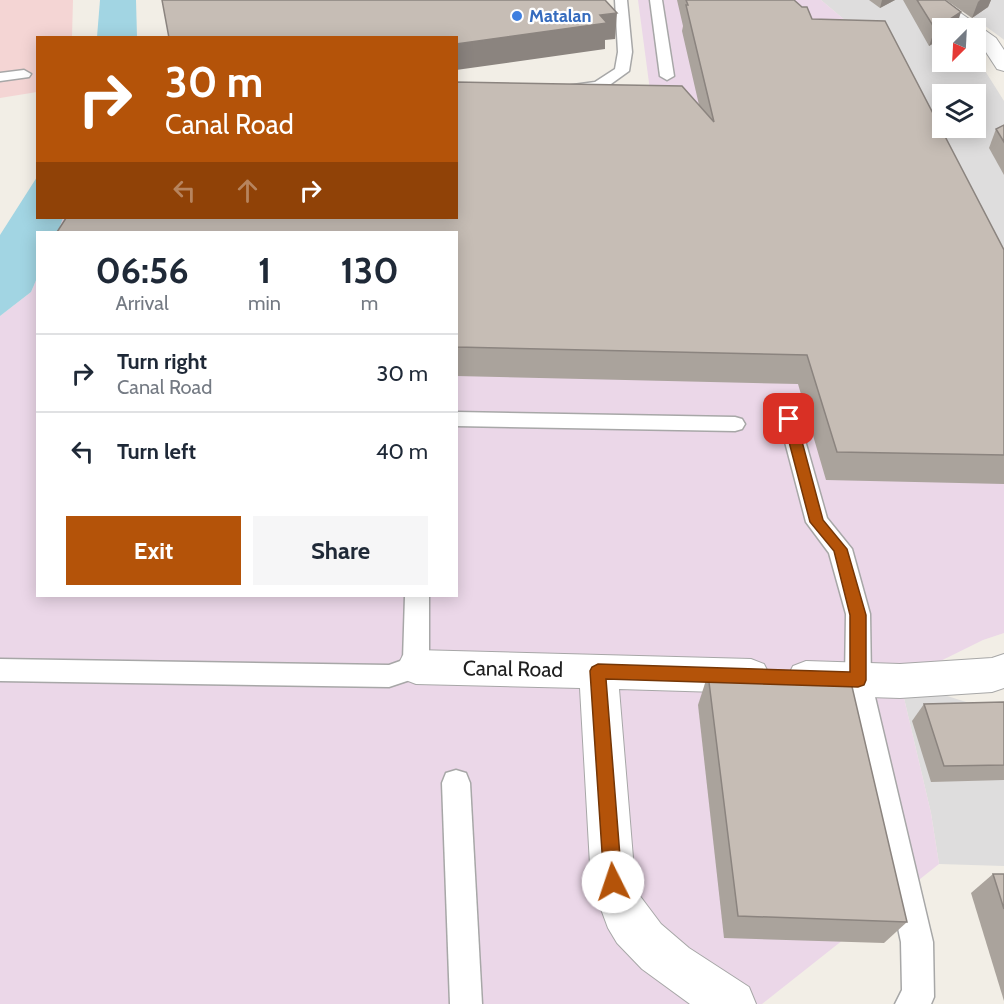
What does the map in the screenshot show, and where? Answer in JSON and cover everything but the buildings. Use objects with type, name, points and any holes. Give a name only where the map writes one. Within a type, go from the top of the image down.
[{"type":"street","points":[[930,0],[956,18]]},
{"type":"street","points":[[986,40],[1004,66]]},
{"type":"street","name":"Canal Road","points":[[416,667],[900,681],[992,675],[1004,671]]},
{"type":"street","points":[[598,671],[613,882],[624,912],[638,932],[656,950],[732,1004]]},
{"type":"lane","points":[[556,91],[599,86],[622,71],[625,52],[621,0]]},
{"type":"lane","points":[[656,0],[667,76]]},
{"type":"lane","points":[[0,77],[24,74]]},
{"type":"lane","points":[[458,419],[735,424]]},
{"type":"lane","points":[[789,419],[817,522],[840,549],[858,615],[858,680],[917,942],[918,997],[911,1004]]},
{"type":"lane","points":[[0,670],[389,676],[416,667],[417,597]]},
{"type":"lane","points":[[456,783],[466,1004]]},
{"type":"shaded area","points":[[0,0],[73,0],[72,36],[36,36],[36,92],[0,98]]},
{"type":"shaded area","points":[[638,0],[821,0],[877,47],[1004,307],[1004,633],[983,640],[900,681],[931,813],[939,864],[762,1004],[0,1004],[0,316],[31,292],[36,280],[36,597],[458,597],[458,231],[58,231],[63,219],[458,219],[458,217],[653,113]]},
{"type":"shaded area","points":[[821,0],[909,0],[932,20],[932,72],[986,72],[1004,101],[1004,307],[877,47]]},
{"type":"shaded area","points":[[950,0],[1004,0],[1004,40],[986,26],[986,18],[974,18]]},
{"type":"shaded area","points":[[900,681],[1004,714],[1004,866],[939,864],[931,813]]},
{"type":"water","points":[[100,0],[136,0],[137,36],[97,36]]},
{"type":"water","points":[[36,179],[36,219],[63,219],[58,231],[36,231],[36,280],[31,292],[0,316],[0,235]]},
{"type":"place","name":"Matalan","points":[[517,16]]},
{"type":"route","points":[[613,882],[598,671],[858,680],[858,615],[840,549],[817,522],[789,419]]}]
